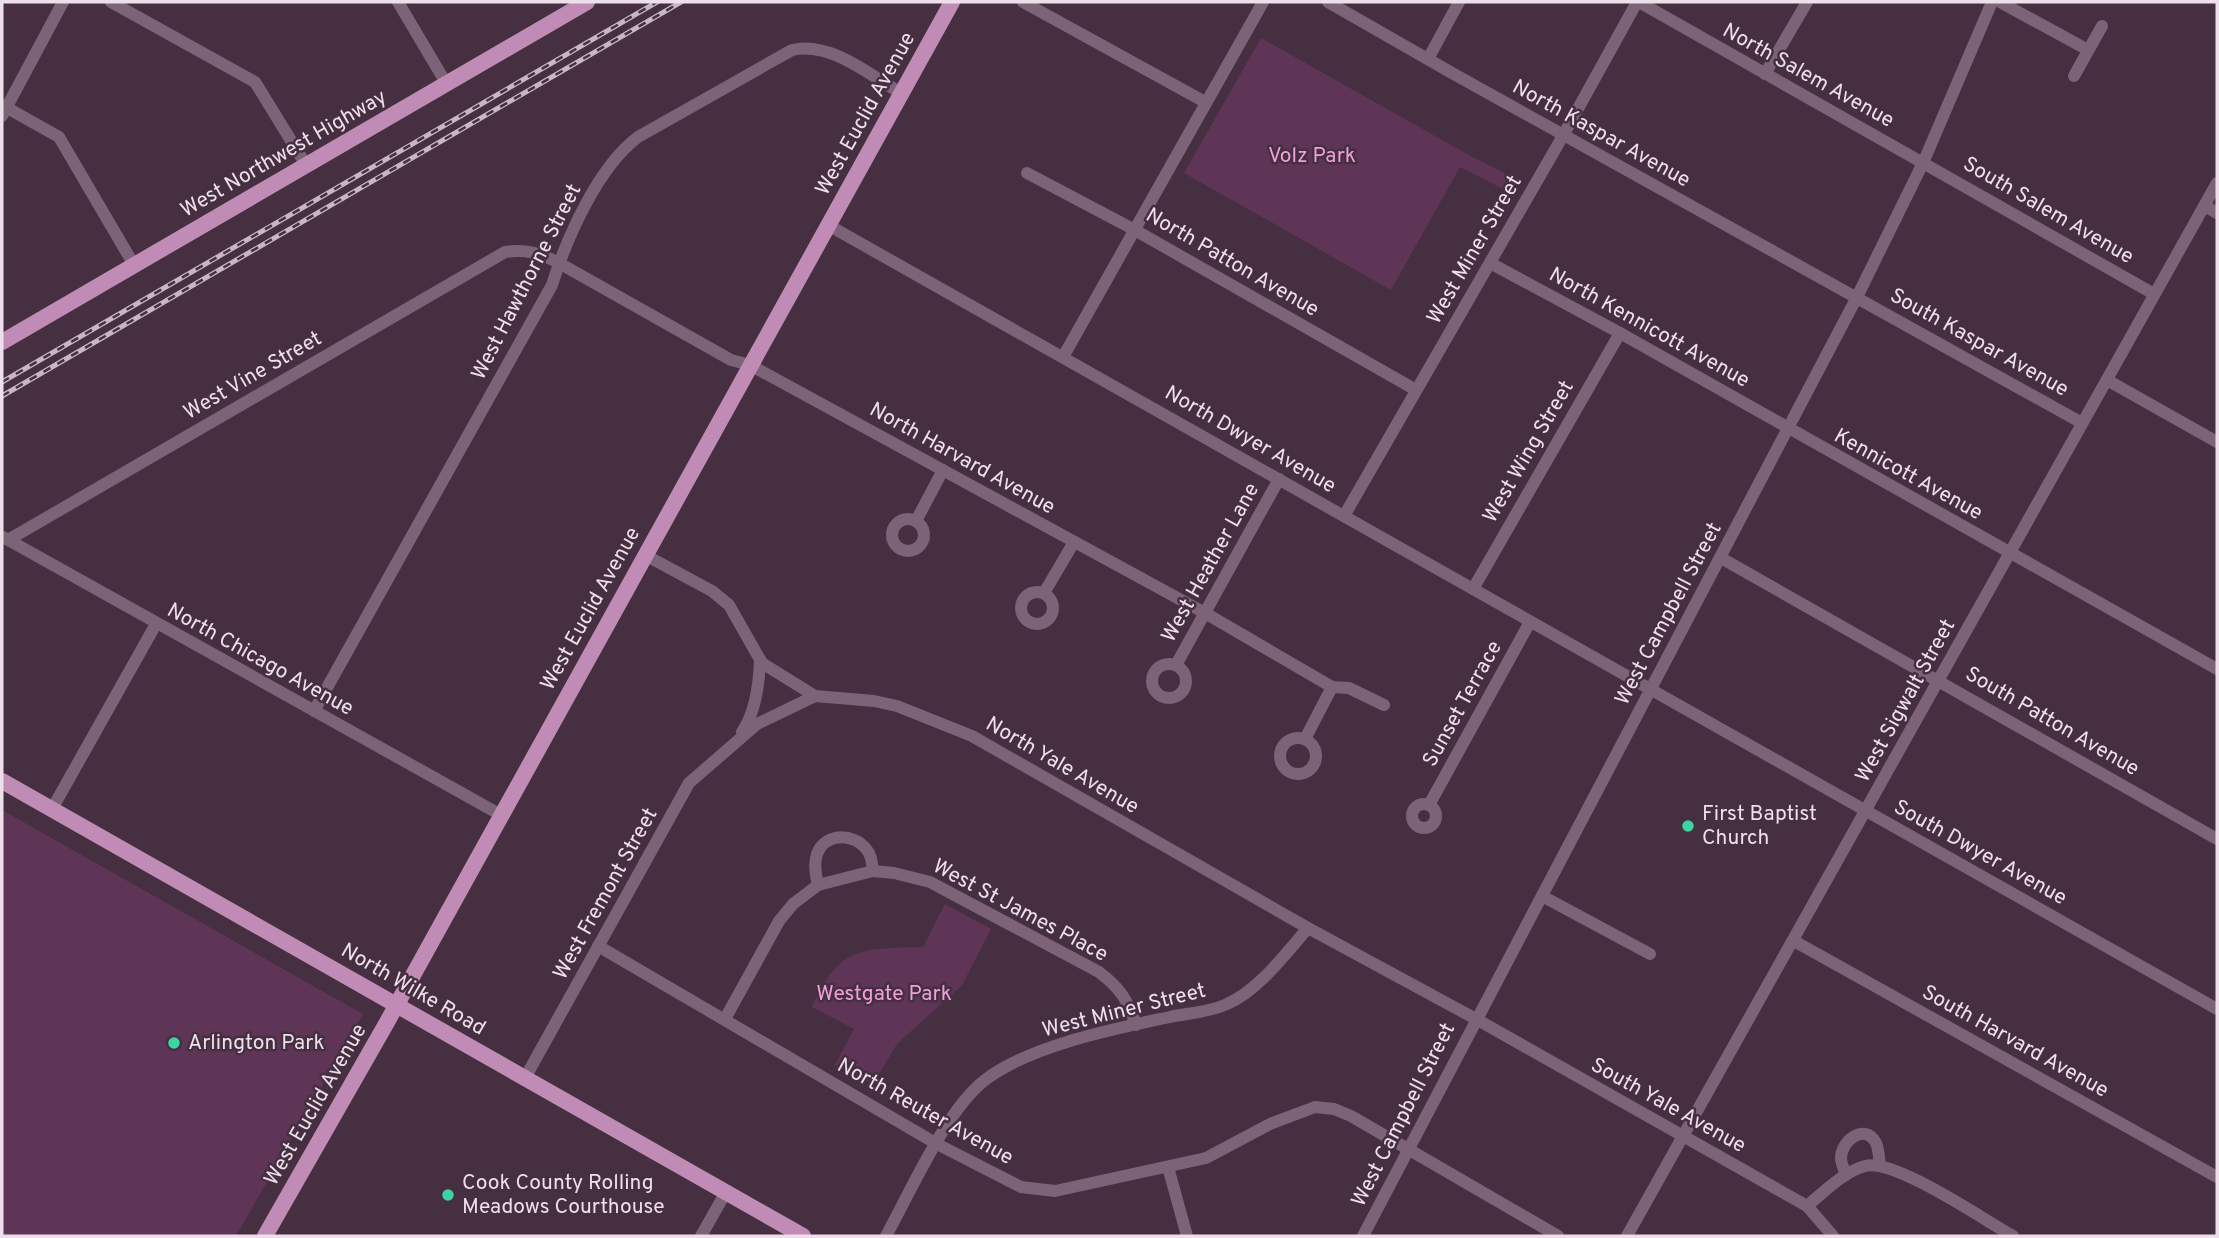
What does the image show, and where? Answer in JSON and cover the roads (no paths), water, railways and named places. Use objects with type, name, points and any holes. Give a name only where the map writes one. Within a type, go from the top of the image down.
[{"type":"main road","name":"West Northwest Highway","points":[[2,341],[587,2]]},
{"type":"main road","name":"West Euclid Avenue","points":[[264,1236],[396,1005],[952,2]]},
{"type":"main road","name":"North Wilke Road","points":[[2,781],[803,1236]]},
{"type":"street","points":[[63,2],[3,109],[59,137],[134,265]]},
{"type":"street","points":[[111,2],[256,82],[306,165]]},
{"type":"street","points":[[398,2],[446,83]]},
{"type":"street","points":[[1023,2],[1205,102]]},
{"type":"street","points":[[1063,357],[1263,2]]},
{"type":"street","name":"North Kaspar Avenue","points":[[1328,2],[1857,297]]},
{"type":"street","points":[[1427,59],[1460,2]]},
{"type":"street","name":"North Salem Avenue","points":[[1638,2],[1923,163]]},
{"type":"street","name":"West Miner Street","points":[[1344,516],[1638,2]]},
{"type":"street","points":[[1765,74],[1807,2]]},
{"type":"street","name":"West Campbell Street","points":[[1363,1236],[1857,297],[1923,163],[1992,2]]},
{"type":"street","points":[[2000,2],[2088,50]]},
{"type":"street","points":[[2074,76],[2102,26]]},
{"type":"street","name":"West Hawthorne Street","points":[[314,711],[552,285],[573,229],[611,163],[626,146],[792,50],[801,48],[830,52],[901,93]]},
{"type":"street","name":"South Salem Avenue","points":[[1923,163],[2154,294]]},
{"type":"street","name":"North Patton Avenue","points":[[1027,173],[1133,229],[1416,390]]},
{"type":"street","name":"West Sigwalt Street","points":[[1627,1236],[2217,184]]},
{"type":"street","points":[[2205,206],[2217,213]]},
{"type":"street","name":"North Dwyer Avenue","points":[[828,225],[1651,691]]},
{"type":"street","name":"North Harvard Avenue","points":[[519,250],[539,253],[731,360],[750,365],[1205,613],[1332,687],[1349,688],[1384,705]]},
{"type":"street","name":"West Vine Street","points":[[5,538],[505,252],[519,250]]},
{"type":"street","name":"North Kennicott Avenue","points":[[1490,263],[1789,428]]},
{"type":"street","name":"South Kaspar Avenue","points":[[1857,297],[2082,423]]},
{"type":"street","name":"West Wing Street","points":[[1472,589],[1620,333]]},
{"type":"street","points":[[2107,380],[2217,442]]},
{"type":"street","name":"Kennicott Avenue","points":[[1789,428],[2217,669]]},
{"type":"street","points":[[916,521],[943,470]]},
{"type":"street","name":"West Heather Lane","points":[[1176,665],[1279,479]]},
{"type":"street","name":"North Chicago Avenue","points":[[5,538],[501,815]]},
{"type":"street","points":[[1044,593],[1074,542]]},
{"type":"street","name":"North Yale Avenue","points":[[645,555],[712,591],[729,605],[760,661],[815,696],[874,701],[897,706],[972,736],[1308,928],[1476,1019]]},
{"type":"street","name":"South Patton Avenue","points":[[1721,558],[2217,839]]},
{"type":"street","name":"Sunset Terrace","points":[[1429,805],[1530,622]]},
{"type":"street","points":[[52,809],[156,624]]},
{"type":"street","name":"West Fremont Street","points":[[736,741],[746,726],[754,705],[760,661]]},
{"type":"street","points":[[1305,739],[1332,687]]},
{"type":"street","name":"South Dwyer Avenue","points":[[1651,691],[2217,1009]]},
{"type":"street","name":"West Fremont Street","points":[[525,1079],[690,783],[757,724],[815,696]]},
{"type":"street","points":[[818,885],[816,855],[823,843],[834,838],[847,837],[866,848],[873,871]]},
{"type":"street","name":"West St James Place","points":[[725,1019],[779,921],[793,904],[818,885],[873,871],[930,882],[1099,972],[1125,997],[1136,1025]]},
{"type":"street","points":[[1542,897],[1650,954]]},
{"type":"street","name":"West Miner Street","points":[[886,1236],[950,1119],[985,1080],[1046,1050],[1227,1004],[1272,970],[1308,928]]},
{"type":"street","name":"South Harvard Avenue","points":[[1794,942],[2217,1177]]},
{"type":"street","name":"North Reuter Avenue","points":[[598,946],[937,1144],[1021,1187],[1055,1191],[1206,1158],[1270,1125],[1315,1107],[1334,1109],[1351,1116],[1558,1236]]},
{"type":"street","name":"South Yale Avenue","points":[[1476,1019],[1807,1206],[1833,1236]]},
{"type":"street","points":[[1846,1175],[1841,1159],[1844,1144],[1853,1135],[1864,1134],[1872,1138],[1877,1144],[1880,1166]]},
{"type":"street","points":[[1807,1206],[1846,1175],[1866,1166],[1880,1166],[1914,1179],[2013,1236]]},
{"type":"street","points":[[1168,1167],[1186,1236]]},
{"type":"street","points":[[701,1236],[726,1192]]},
{"type":"railway","points":[[2,382],[657,2]]},
{"type":"railway","points":[[2,396],[681,2]]},
{"type":"place","name":"First Baptist Church","points":[[1688,826]]},
{"type":"place","name":"Arlington Park","points":[[174,1043]]},
{"type":"place","name":"Cook County Rolling Meadows Courthouse","points":[[448,1195]]},
{"type":"park label","name":"Volz Park","points":[[1312,156]]},
{"type":"park label","name":"Westgate Park","points":[[884,994]]}]
